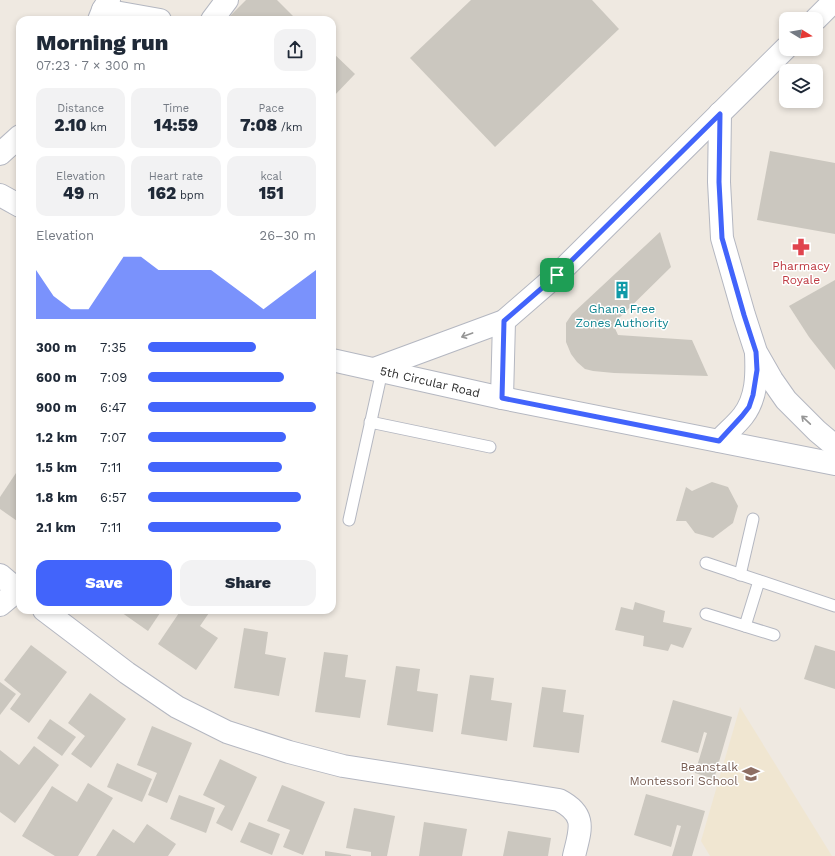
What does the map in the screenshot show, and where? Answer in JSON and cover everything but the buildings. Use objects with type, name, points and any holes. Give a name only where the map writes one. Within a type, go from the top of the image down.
[{"type":"street","points":[[215,16],[227,0]]},
{"type":"street","points":[[823,12],[835,0]]},
{"type":"street","points":[[104,10],[138,16]]},
{"type":"street","points":[[378,370],[504,321],[557,275],[779,55]]},
{"type":"street","points":[[720,114],[719,182],[722,238],[756,352],[772,380],[786,400],[817,431],[835,446]]},
{"type":"street","points":[[0,154],[16,140]]},
{"type":"street","points":[[0,195],[16,204]]},
{"type":"street","points":[[502,398],[504,321]]},
{"type":"street","points":[[719,441],[749,407],[756,381],[756,352]]},
{"type":"street","name":"5th Circular Road","points":[[336,361],[502,398],[835,464]]},
{"type":"street","points":[[0,575],[16,588]]},
{"type":"street","points":[[0,605],[16,593]]},
{"type":"street","points":[[49,614],[127,673],[177,707],[227,732],[289,752],[343,766],[559,800],[567,804],[575,811],[579,819],[581,827],[574,856]]},
{"type":"lane","points":[[349,520],[370,422],[378,370]]},
{"type":"lane","points":[[370,422],[490,448]]},
{"type":"lane","points":[[740,575],[753,520]]},
{"type":"lane","points":[[706,563],[835,606]]},
{"type":"lane","points":[[745,626],[759,581]]},
{"type":"lane","points":[[706,614],[774,635]]},
{"type":"shaded area","name":"Beanstalk Montessori School","points":[[740,707],[832,856],[710,856],[701,841]]},
{"type":"place","name":"Pharmacy Royale","points":[[801,247]]},
{"type":"place","name":"Ghana Free Zones Authority","points":[[622,290]]},
{"type":"place","name":"Beanstalk Montessori School","points":[[751,774]]},
{"type":"route","points":[[720,114],[719,182],[722,238],[756,352],[756,381],[749,407],[719,441],[502,398],[504,321],[557,275],[720,114]]}]
